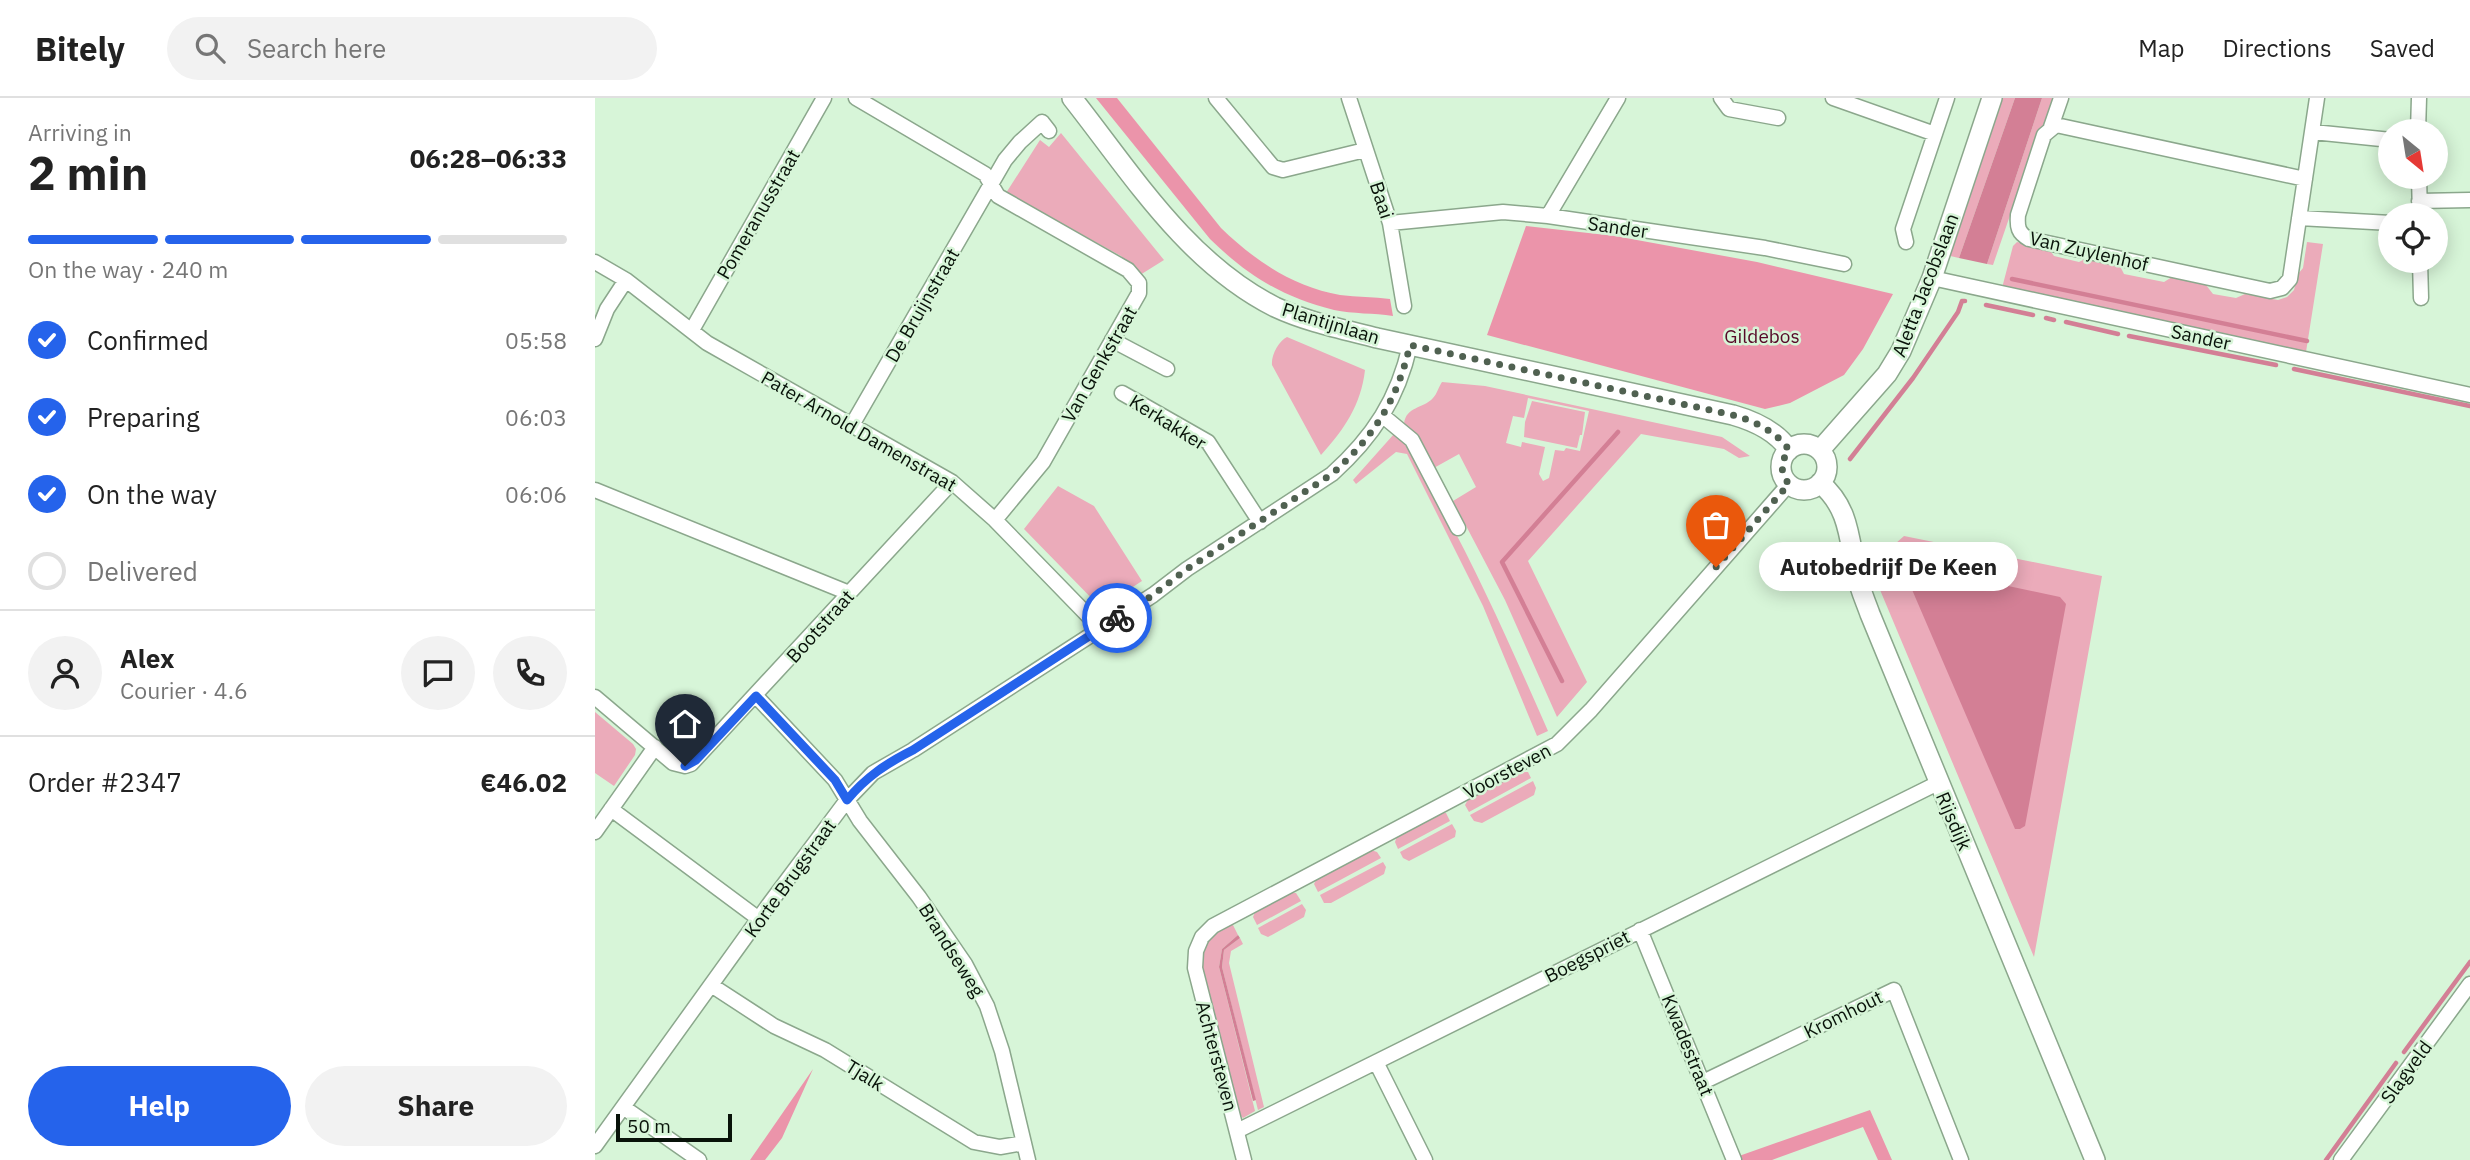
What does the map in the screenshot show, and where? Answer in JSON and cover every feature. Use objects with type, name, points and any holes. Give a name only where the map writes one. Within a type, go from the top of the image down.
[{"type":"main road","name":"Plantijnlaan","points":[[1072,98],[1174,228],[1212,265],[1252,294],[1290,313],[1329,326],[1410,345],[1733,415],[1767,429],[1789,450]]},
{"type":"main road","name":"Aletta Jacobslaan","points":[[1820,450],[1891,369],[1903,345],[1931,278],[1992,98]]},
{"type":"main road","points":[[1803,444],[1820,450],[1826,460],[1827,473],[1820,483],[1805,490],[1789,484],[1784,478],[1781,463],[1789,450],[1803,444]]},
{"type":"main road","name":"Rijsdijk","points":[[1820,483],[1836,500],[1848,522],[1859,583],[1938,783],[2095,1160]]},
{"type":"street","name":"Pomeranusstraat","points":[[692,330],[824,98]]},
{"type":"street","name":"Van Genkstraat","points":[[856,98],[985,174],[999,196],[1128,270],[1137,279],[1139,293],[1043,462],[995,520]]},
{"type":"street","points":[[1216,98],[1273,167],[1283,170],[1366,150]]},
{"type":"street","name":"Baai","points":[[1349,98],[1390,223],[1404,306]]},
{"type":"street","points":[[1548,216],[1618,98]]},
{"type":"street","points":[[1721,98],[1729,109],[1778,118]]},
{"type":"street","points":[[1833,98],[1935,134]]},
{"type":"street","points":[[1906,242],[1903,229],[1947,98]]},
{"type":"street","name":"Van Zuylenhof","points":[[2061,98],[2051,127],[2044,135],[2018,215],[2018,228],[2022,235],[2029,239],[2270,292],[2282,288],[2290,279],[2299,218]]},
{"type":"street","points":[[2317,98],[2299,218],[2378,222]]},
{"type":"street","points":[[2418,119],[2419,98]]},
{"type":"street","points":[[991,184],[1005,160],[1027,135],[1042,122],[1049,131]]},
{"type":"street","points":[[2051,127],[2061,125],[2305,179]]},
{"type":"street","points":[[2313,132],[2378,139]]},
{"type":"street","name":"De Bruijnstraat","points":[[852,425],[991,184]]},
{"type":"street","points":[[2448,203],[2470,200]]},
{"type":"street","name":"Sander","points":[[1390,223],[1503,212],[1548,216],[1765,248],[1845,264]]},
{"type":"street","name":"Pater Arnold Damenstraat","points":[[595,262],[626,280],[707,343],[952,482],[995,520],[1101,629]]},
{"type":"street","points":[[2420,273],[2421,298]]},
{"type":"street","name":"Sander","points":[[1931,278],[2470,395]]},
{"type":"street","points":[[595,339],[607,309],[626,280]]},
{"type":"street","points":[[1112,340],[1167,369]]},
{"type":"street","name":"Korte Brugstraat","points":[[595,1146],[847,800],[873,773],[1101,629],[1332,474],[1352,456],[1383,416],[1403,374],[1410,345]]},
{"type":"street","name":"Kerkakker","points":[[1122,393],[1208,442],[1260,522]]},
{"type":"street","points":[[1383,416],[1412,440],[1458,528]]},
{"type":"street","name":"Bootstraat","points":[[655,747],[673,762],[685,766],[696,760],[720,727],[756,696],[952,482]]},
{"type":"street","name":"Voorsteven","points":[[1196,951],[1202,937],[1213,926],[1557,744],[1591,710],[1789,484]]},
{"type":"street","points":[[595,490],[849,593]]},
{"type":"street","name":"Brandseweg","points":[[756,696],[835,780],[860,821],[965,964],[987,1006],[1002,1051],[1028,1160]]},
{"type":"street","points":[[595,697],[655,747],[637,782],[611,809],[595,832]]},
{"type":"street","name":"Boegspriet","points":[[1237,1131],[1938,783]]},
{"type":"street","points":[[611,809],[759,919]]},
{"type":"street","name":"Kwadestraat","points":[[1640,930],[1734,1160]]},
{"type":"street","name":"Achtersteven","points":[[1196,951],[1198,985],[1244,1160]]},
{"type":"street","name":"Slagveld","points":[[2341,1160],[2470,984]]},
{"type":"street","name":"Tjalk","points":[[711,985],[774,1026],[825,1050],[974,1142],[1000,1147],[1024,1143]]},
{"type":"street","name":"Kromhout","points":[[1703,1082],[1893,989],[1962,1160]]},
{"type":"street","points":[[1376,1062],[1425,1160]]},
{"type":"street","points":[[623,1108],[699,1160]]},
{"type":"shaded area","points":[[1998,98],[2015,98],[1959,258],[1946,255]]},
{"type":"shaded area","points":[[2015,98],[2042,98],[1987,264],[1959,258]]},
{"type":"shaded area","points":[[2042,98],[2057,98],[2049,121],[2040,128],[1993,265],[1987,264]]},
{"type":"shaded area","points":[[1061,133],[1164,260],[1140,275],[1121,256],[1006,193],[1040,140],[1049,147]]},
{"type":"shaded area","points":[[2017,242],[2049,249],[2054,256],[2079,262],[2087,258],[2120,266],[2124,274],[2164,282],[2172,277],[2206,285],[2213,294],[2236,298],[2245,294],[2278,300],[2287,297],[2294,290],[2298,274],[2303,268],[2307,242],[2323,244],[2306,352],[2002,288],[2013,246]]},
{"type":"shaded area","points":[[1287,337],[1365,370],[1360,395],[1350,416],[1321,455],[1272,365],[1276,349]]},
{"type":"shaded area","points":[[1442,382],[1485,386],[1722,437],[1750,456],[1739,458],[1724,449],[1641,434],[1528,561],[1587,682],[1557,717],[1505,600],[1453,501],[1476,487],[1459,454],[1432,469],[1404,424],[1411,411],[1433,398]],"holes":[[[1528,398],[1589,411],[1580,451],[1566,448],[1564,451],[1555,450],[1549,478],[1543,481],[1539,474],[1545,447],[1522,442],[1521,447],[1506,443],[1513,416],[1524,418]]]},
{"type":"shaded area","points":[[1532,401],[1585,412],[1577,448],[1524,437],[1525,422]]},
{"type":"shaded area","points":[[1394,434],[1406,443],[1415,457],[1462,546],[1548,731],[1537,736],[1483,606],[1407,454],[1396,452],[1356,484],[1353,480]]},
{"type":"shaded area","points":[[1058,486],[1094,506],[1142,581],[1122,594],[1119,601],[1104,611],[1024,529]]},
{"type":"shaded area","points":[[1904,536],[2102,576],[2034,957],[1870,566]]},
{"type":"shaded area","points":[[1933,570],[2060,597],[2066,604],[2025,826],[2020,829],[2015,829],[1910,585]]},
{"type":"shaded area","points":[[595,712],[636,749],[635,755],[614,786],[595,773]]},
{"type":"shaded area","points":[[1520,772],[1528,772],[1531,778],[1469,812],[1465,805],[1469,798]]},
{"type":"shaded area","points":[[1533,781],[1536,788],[1534,795],[1482,823],[1474,821],[1470,815]]},
{"type":"shaded area","points":[[1441,813],[1446,813],[1450,821],[1398,849],[1395,842],[1397,836]]},
{"type":"shaded area","points":[[1452,824],[1456,831],[1455,837],[1409,861],[1403,858],[1400,852]]},
{"type":"shaded area","points":[[1371,850],[1377,852],[1381,858],[1318,892],[1314,884],[1317,878]]},
{"type":"shaded area","points":[[1383,862],[1386,867],[1384,874],[1331,903],[1324,903],[1320,895]]},
{"type":"shaded area","points":[[1290,893],[1296,893],[1301,901],[1257,925],[1253,917],[1255,912]]},
{"type":"shaded area","points":[[1302,904],[1306,910],[1304,917],[1268,937],[1261,934],[1258,928]]},
{"type":"shaded area","points":[[1232,923],[1238,935],[1222,949],[1219,967],[1255,1111],[1243,1118],[1240,1115],[1202,965],[1204,949],[1209,939]]},
{"type":"shaded area","points":[[1238,935],[1240,938],[1224,950],[1222,967],[1256,1100],[1253,1101],[1219,967],[1222,949]]},
{"type":"shaded area","points":[[1240,938],[1243,944],[1231,951],[1229,963],[1264,1107],[1258,1110],[1222,967],[1224,950]]},
{"type":"green space","points":[[1096,98],[1117,98],[1221,228],[1261,262],[1291,279],[1323,291],[1390,299],[1393,316],[1341,311],[1315,305],[1282,292],[1238,264],[1210,239]]},
{"type":"green space","name":"Gildebos","points":[[1526,226],[1615,236],[1757,262],[1893,294],[1863,349],[1844,375],[1790,403],[1765,409],[1487,335]]},
{"type":"green space","points":[[813,1069],[782,1138],[765,1160],[750,1160]]},
{"type":"green space","points":[[1870,1110],[1892,1160],[1878,1160],[1863,1127],[1772,1160],[1741,1160],[1739,1156]]},
{"type":"waterway","points":[[2012,279],[2307,341]]},
{"type":"waterway","points":[[1850,459],[1913,378],[1958,312],[1962,301],[1965,301]]},
{"type":"waterway","points":[[1986,305],[2033,315]]},
{"type":"waterway","points":[[2046,318],[2054,320]]},
{"type":"waterway","points":[[2066,322],[2118,334]]},
{"type":"waterway","points":[[2129,336],[2276,365]]},
{"type":"waterway","points":[[2294,369],[2470,406]]},
{"type":"waterway","points":[[1562,681],[1502,562],[1618,432]]},
{"type":"waterway","points":[[2404,1052],[2470,962]]},
{"type":"waterway","points":[[2326,1160],[2396,1063]]},
{"type":"way so far","points":[[1117,618],[1332,474],[1352,456],[1370,435],[1393,397],[1403,374],[1410,345],[1733,415],[1767,429],[1789,450],[1781,463],[1784,478],[1789,484],[1716,567]]},
{"type":"place","name":"Autobedrijf De Keen","points":[[1716,567]]},
{"type":"route","points":[[685,766],[696,760],[756,696],[835,780],[847,800],[873,773],[1117,618]]}]
